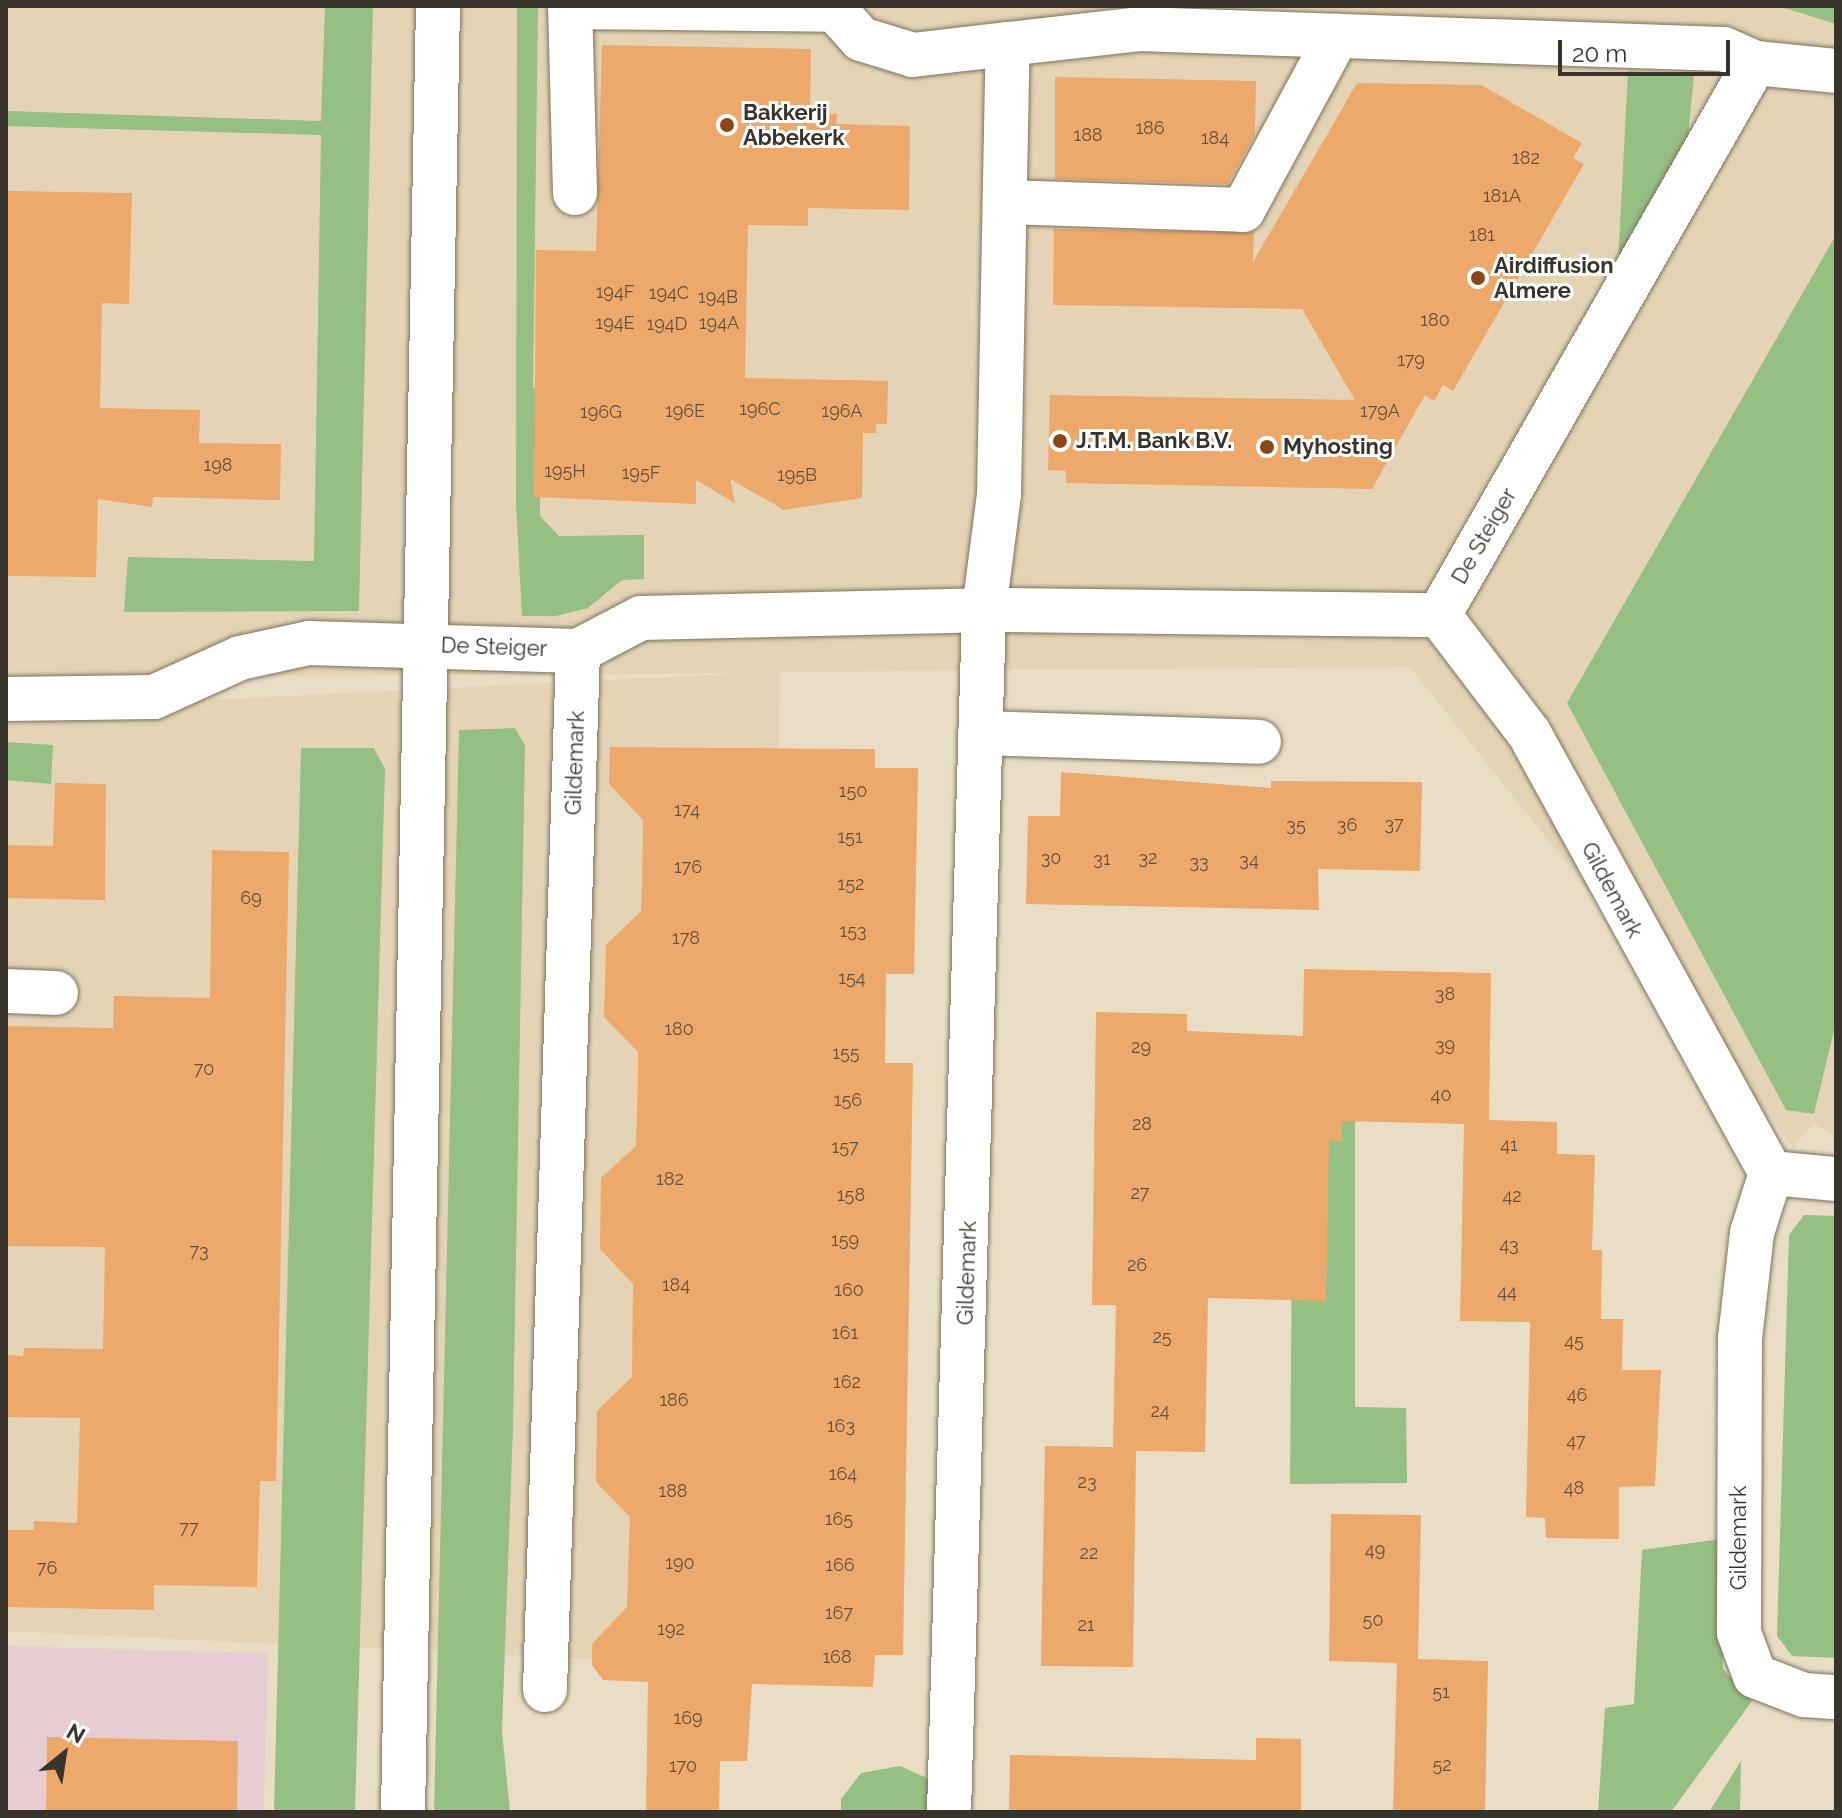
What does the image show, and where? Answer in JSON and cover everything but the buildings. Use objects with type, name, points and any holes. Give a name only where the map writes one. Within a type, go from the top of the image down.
[{"type":"street","points":[[403,1812],[438,6]]},
{"type":"street","points":[[575,193],[570,7],[835,10],[861,39],[913,55],[1139,29],[1724,49],[1755,63],[1836,71]]},
{"type":"street","points":[[1005,202],[1243,210],[1337,36]]},
{"type":"street","points":[[984,610],[999,494],[1008,44]]},
{"type":"street","name":"De Steiger","points":[[6,699],[154,697],[240,658],[309,643],[427,644],[578,651],[641,618],[984,610],[1439,615],[1755,63]]},
{"type":"street","name":"Gildemark","points":[[949,1812],[984,610]]},
{"type":"street","name":"Gildemark","points":[[1439,615],[1529,733],[1771,1173],[1752,1233],[1740,1338],[1739,1633],[1755,1676],[1804,1695],[1836,1697]]},
{"type":"street","name":"Gildemark","points":[[545,1690],[578,651]]},
{"type":"street","points":[[980,733],[1259,742]]},
{"type":"street","points":[[6,991],[56,993]]},
{"type":"street","points":[[1771,1173],[1836,1179]]},
{"type":"shaded area","points":[[6,6],[1836,6],[1836,1138],[1814,1123],[1793,1147],[1410,667],[780,672],[760,1667],[6,1631],[6,710],[751,673],[6,678]]},
{"type":"shaded area","points":[[6,1646],[268,1653],[264,1812],[6,1812]]},
{"type":"green space","points":[[325,6],[373,6],[359,611],[124,612],[128,557],[314,561],[321,135],[6,126],[6,111],[321,121]]},
{"type":"green space","points":[[517,6],[538,6],[533,388],[541,389],[540,516],[559,536],[644,535],[644,579],[622,580],[588,608],[556,616],[522,616],[516,504]]},
{"type":"green space","points":[[1767,6],[1836,6],[1836,24],[1788,9]]},
{"type":"green space","points":[[1628,71],[1694,75],[1686,157],[1618,265]]},
{"type":"green space","points":[[1836,235],[1836,1022],[1814,1114],[1786,1110],[1567,703]]},
{"type":"green space","points":[[515,728],[525,745],[513,1426],[502,1731],[510,1812],[434,1812],[459,730]]},
{"type":"green space","points":[[6,742],[53,745],[51,784],[6,780]]},
{"type":"green space","points":[[301,748],[374,748],[385,769],[355,1812],[274,1812]]},
{"type":"green space","points":[[1355,1115],[1355,1407],[1406,1408],[1407,1483],[1290,1484],[1293,1117]]},
{"type":"green space","points":[[1804,1215],[1836,1216],[1836,1658],[1792,1656],[1777,1636],[1789,1235]]},
{"type":"green space","points":[[1720,1539],[1723,1669],[1752,1701],[1671,1812],[1598,1812],[1605,1708],[1634,1704],[1642,1550]]},
{"type":"green space","points":[[1741,1761],[1740,1812],[1709,1812]]},
{"type":"green space","points":[[900,1766],[927,1778],[939,1812],[841,1812],[841,1799],[861,1773]]},
{"type":"place","name":"Bakkerij Abbekerk","points":[[727,125]]},
{"type":"place","name":"Airdiffusion Almere","points":[[1478,278]]},
{"type":"place","name":"J.T.M. Bank B.V.","points":[[1060,441]]},
{"type":"place","name":"Myhosting","points":[[1267,447]]}]
